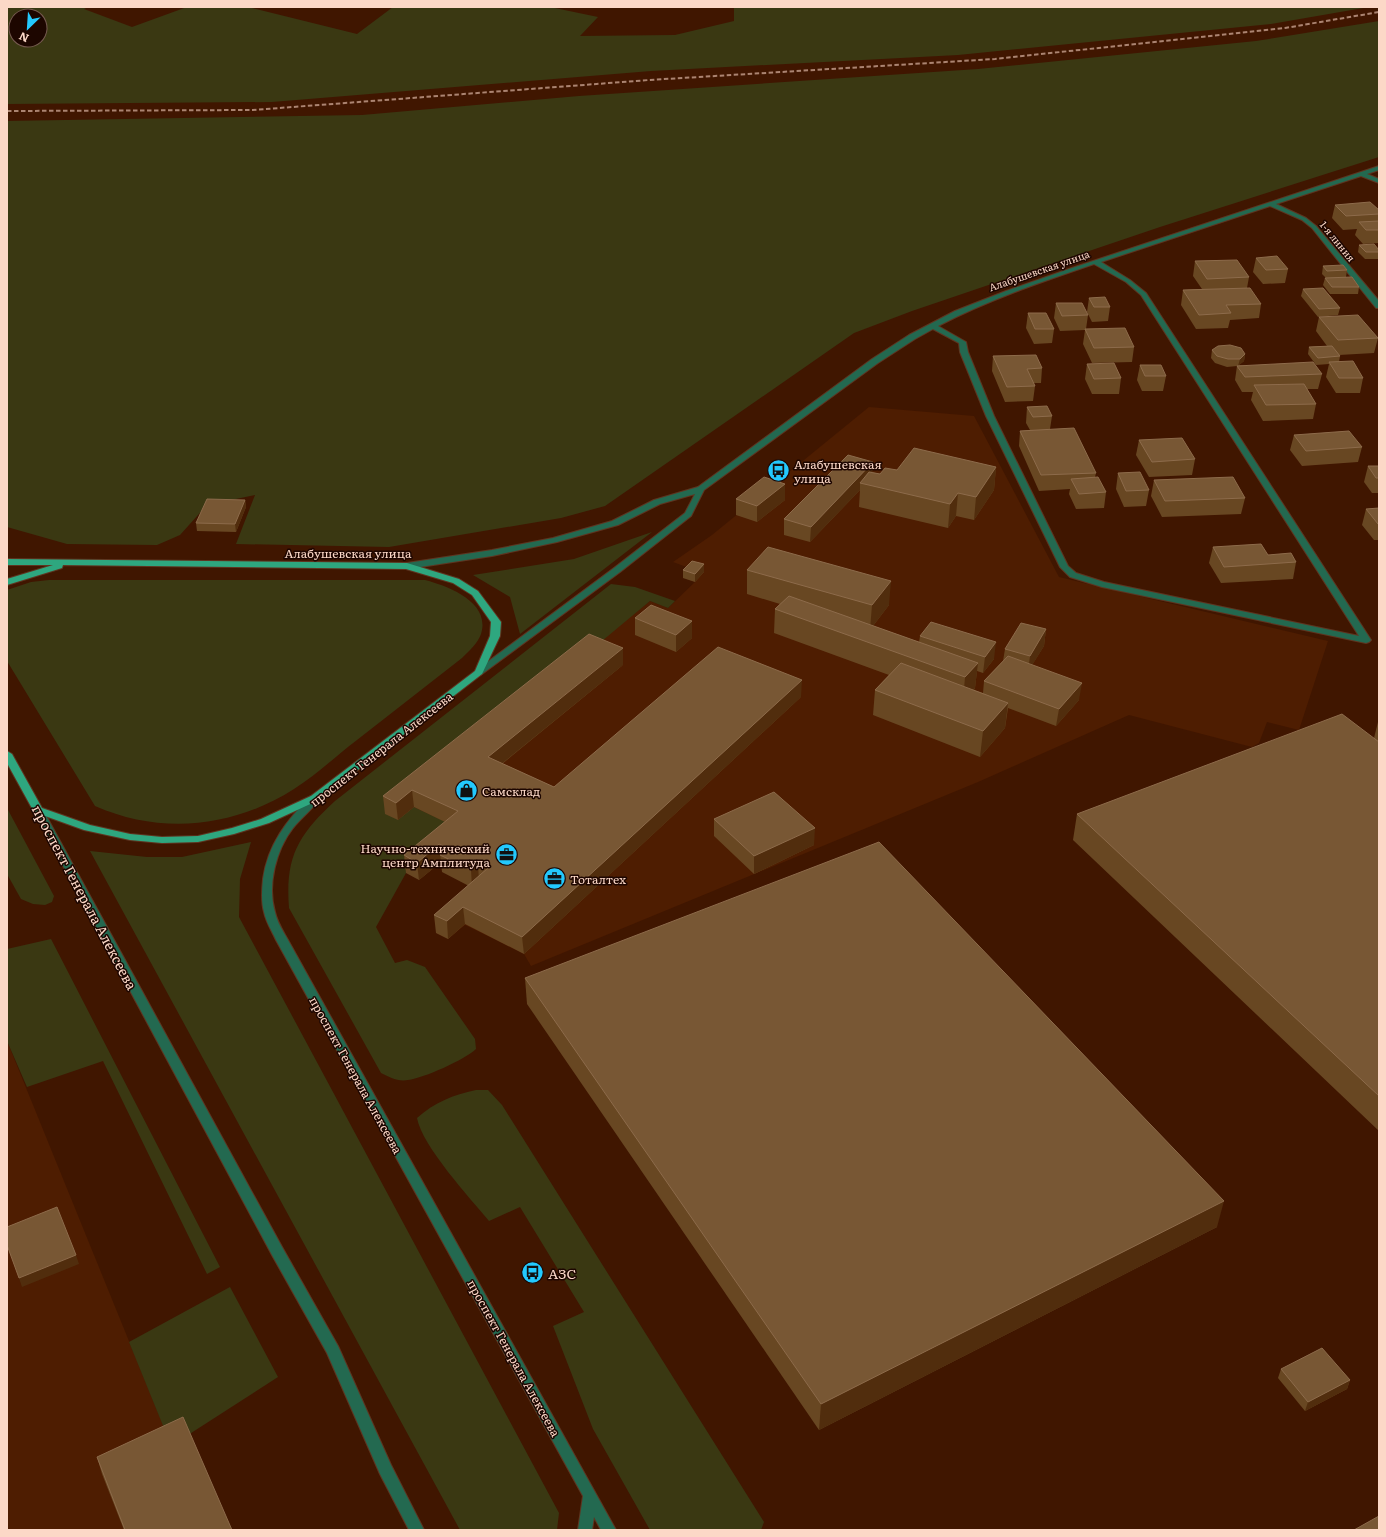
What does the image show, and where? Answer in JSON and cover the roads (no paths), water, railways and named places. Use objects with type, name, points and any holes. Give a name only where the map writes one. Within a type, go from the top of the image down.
[{"type":"main road","name":"Алабушевская улица","points":[[7,562],[407,566]]},
{"type":"main road","points":[[7,582],[70,563]]},
{"type":"main road","points":[[407,566],[456,581],[475,593],[488,608],[496,622],[495,636],[479,672]]},
{"type":"main road","name":"проспект Генерала Алексеева","points":[[315,798],[479,672]]},
{"type":"main road","name":"проспект Генерала Алексеева","points":[[7,754],[38,810]]},
{"type":"main road","points":[[38,810],[88,828],[130,837],[162,840],[198,838],[234,831],[265,821],[315,798]]},
{"type":"street","name":"Алабушевская улица","points":[[407,566],[492,553],[554,540],[615,523],[657,502],[701,489],[875,361],[933,326],[1008,292],[1379,168]]},
{"type":"street","points":[[1361,174],[1379,181]]},
{"type":"street","name":"1-я линия","points":[[1270,204],[1304,219],[1314,227],[1379,306]]},
{"type":"street","points":[[933,326],[962,342],[964,352],[990,416],[1064,567],[1073,575],[1102,584],[1366,640],[1144,294],[1128,280],[1095,262]]},
{"type":"street","name":"Алабушевская улица","points":[[479,672],[617,570],[688,514],[701,489]]},
{"type":"street","name":"проспект Генерала Алексеева","points":[[315,798],[289,824],[275,847],[269,867],[269,912],[282,940],[375,1110],[481,1297],[609,1530]]},
{"type":"street","name":"проспект Генерала Алексеева","points":[[38,810],[269,1237],[333,1350],[385,1469],[417,1530]]},
{"type":"street","points":[[585,1530],[590,1496]]},
{"type":"railway","points":[[7,111],[253,110],[649,80],[995,59],[1285,28],[1379,12]]},
{"type":"place","name":"Алабушевская улица","points":[[778,471]]},
{"type":"place","name":"Самсклад","points":[[467,791]]},
{"type":"place","name":"Научно-технический центр Амплитуда","points":[[506,855]]},
{"type":"place","name":"Тоталтех","points":[[555,879]]},
{"type":"place","name":"АЗС","points":[[532,1273]]}]
